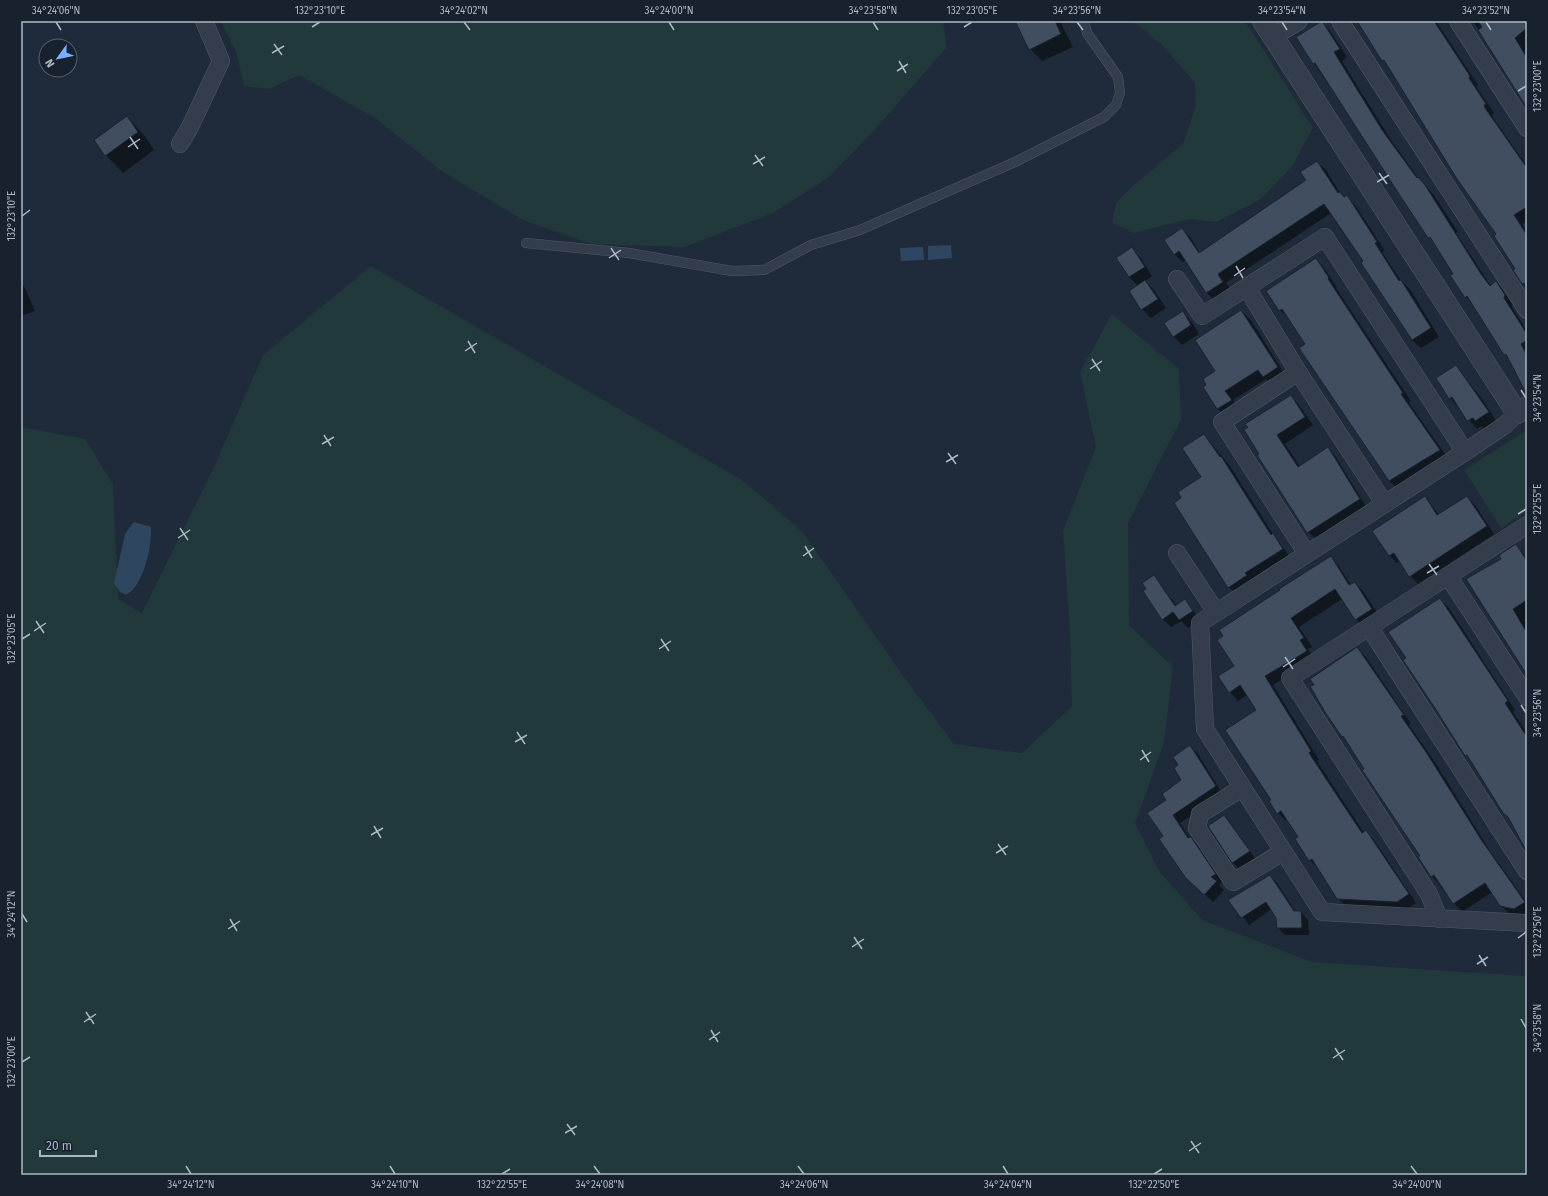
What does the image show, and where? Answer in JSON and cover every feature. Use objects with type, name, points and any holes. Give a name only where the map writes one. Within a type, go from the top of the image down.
[{"type":"street","points":[[180,144],[190,127],[220,61],[204,21]]},
{"type":"street","points":[[1299,21],[1268,29],[1522,410],[1505,425],[1465,452],[1200,623],[1205,730],[1322,912],[1527,923]]},
{"type":"street","points":[[1340,21],[1527,310]]},
{"type":"street","points":[[1458,21],[1527,128]]},
{"type":"street","points":[[1177,279],[1202,316],[1325,238],[1465,452]]},
{"type":"street","points":[[1247,288],[1298,372],[1384,503]]},
{"type":"street","points":[[1298,372],[1222,422],[1307,554]]},
{"type":"street","points":[[1439,919],[1429,894],[1290,678],[1527,525]]},
{"type":"street","points":[[1177,553],[1216,612]]},
{"type":"street","points":[[1448,576],[1527,697]]},
{"type":"street","points":[[1369,627],[1527,871]]},
{"type":"street","points":[[1242,788],[1200,814],[1197,828],[1233,882],[1283,852]]},
{"type":"lane","points":[[526,243],[629,253],[732,271],[764,270],[811,245],[860,230],[1014,162],[1104,117],[1116,105],[1120,93],[1118,77],[1087,33],[1084,21]]},
{"type":"green space","points":[[221,21],[943,21],[947,47],[879,125],[828,178],[773,213],[684,247],[591,244],[523,220],[443,172],[375,118],[299,75],[269,89],[244,86],[236,52]]},
{"type":"green space","points":[[1132,21],[1237,21],[1247,24],[1313,128],[1291,168],[1261,199],[1216,222],[1190,219],[1134,233],[1112,223],[1116,203],[1136,183],[1183,144],[1196,105],[1195,83],[1163,46]]},
{"type":"green space","points":[[371,266],[742,480],[802,531],[904,677],[954,744],[1022,753],[1072,706],[1070,630],[1063,531],[1096,447],[1080,372],[1112,314],[1179,369],[1181,420],[1128,523],[1129,625],[1173,667],[1164,743],[1135,823],[1159,871],[1202,920],[1312,962],[1527,976],[1527,1175],[21,1175],[21,427],[85,439],[113,484],[118,599],[142,613],[215,465],[263,355]]},
{"type":"green space","points":[[1527,430],[1527,511],[1501,528],[1464,470]]},
{"type":"water","points":[[951,245],[952,258],[928,260],[928,246]]},
{"type":"water","points":[[923,247],[924,260],[901,261],[900,248]]},
{"type":"water","points":[[134,522],[151,527],[151,535],[146,564],[142,574],[138,583],[126,595],[120,592],[114,583],[125,534]]},
{"type":"building","points":[[1015,21],[1055,21],[1061,34],[1029,50]]},
{"type":"building","points":[[1322,21],[1340,49],[1334,52],[1382,130],[1417,178],[1418,177],[1425,185],[1490,286],[1496,281],[1505,295],[1504,298],[1527,334],[1527,340],[1521,344],[1527,355],[1527,395],[1506,354],[1504,355],[1467,296],[1465,298],[1450,275],[1453,274],[1430,237],[1428,238],[1315,63],[1313,64],[1296,37]]},
{"type":"building","points":[[1357,21],[1434,21],[1470,76],[1469,78],[1486,104],[1484,105],[1485,108],[1527,168],[1527,207],[1514,215],[1527,235],[1527,288],[1524,283],[1522,284],[1513,270],[1515,269],[1494,236],[1496,234],[1457,179],[1384,60],[1382,61]]},
{"type":"building","points":[[1478,21],[1527,21],[1527,28],[1515,38],[1527,58],[1527,108],[1478,30],[1482,27]]},
{"type":"building","points":[[127,116],[138,132],[105,156],[94,140]]},
{"type":"building","points":[[1317,161],[1338,193],[1340,192],[1344,197],[1347,195],[1377,242],[1375,243],[1399,281],[1401,280],[1431,328],[1412,340],[1361,263],[1363,261],[1324,204],[1218,274],[1223,282],[1206,293],[1179,251],[1174,255],[1164,240],[1182,228],[1199,253],[1306,180],[1300,172]]},
{"type":"building","points":[[1132,247],[1145,267],[1129,277],[1116,258]]},
{"type":"building","points":[[1316,258],[1329,278],[1328,279],[1403,393],[1401,394],[1440,450],[1389,481],[1299,348],[1305,344],[1282,309],[1279,311],[1266,291]]},
{"type":"building","points":[[1145,280],[1158,299],[1141,310],[1129,291]]},
{"type":"building","points":[[1241,310],[1278,367],[1263,377],[1258,370],[1225,391],[1232,400],[1217,409],[1203,387],[1206,385],[1203,379],[1215,371],[1195,340]]},
{"type":"building","points":[[1183,311],[1191,325],[1173,337],[1164,323]]},
{"type":"building","points":[[1456,365],[1489,412],[1475,421],[1473,418],[1467,421],[1452,397],[1449,399],[1436,378]]},
{"type":"building","points":[[1291,395],[1305,417],[1277,435],[1298,467],[1328,447],[1360,499],[1307,533],[1257,455],[1259,454],[1244,430],[1248,427],[1245,424]]},
{"type":"building","points":[[1204,434],[1220,457],[1221,456],[1271,535],[1273,533],[1283,549],[1245,573],[1247,575],[1228,588],[1174,503],[1181,498],[1178,492],[1201,477],[1182,448]]},
{"type":"building","points":[[1425,496],[1437,515],[1467,496],[1487,526],[1409,577],[1394,553],[1389,556],[1372,531]]},
{"type":"building","points":[[1516,544],[1527,561],[1527,600],[1513,609],[1527,633],[1527,675],[1466,579],[1501,559],[1499,555]]},
{"type":"building","points":[[1331,556],[1349,585],[1355,582],[1372,609],[1355,620],[1335,589],[1291,618],[1304,638],[1300,640],[1307,651],[1265,676],[1311,751],[1309,753],[1338,797],[1362,833],[1366,830],[1409,894],[1397,902],[1337,899],[1312,859],[1309,861],[1295,839],[1298,837],[1281,811],[1277,814],[1269,801],[1271,800],[1225,730],[1256,710],[1240,685],[1229,693],[1218,676],[1234,666],[1217,640],[1223,636],[1219,630]]},
{"type":"building","points":[[1154,575],[1175,606],[1185,599],[1193,611],[1179,620],[1173,612],[1162,620],[1143,591],[1146,589],[1142,583]]},
{"type":"building","points":[[1440,598],[1508,701],[1505,703],[1527,737],[1527,852],[1508,817],[1503,813],[1467,755],[1465,756],[1403,660],[1406,658],[1388,632]]},
{"type":"building","points":[[1357,647],[1404,715],[1401,716],[1426,752],[1482,841],[1525,902],[1514,909],[1500,906],[1485,883],[1453,904],[1434,875],[1431,877],[1418,857],[1420,856],[1362,770],[1364,769],[1343,736],[1342,737],[1325,712],[1310,686],[1314,685],[1310,679]]},
{"type":"building","points":[[1190,745],[1216,786],[1173,815],[1188,838],[1191,837],[1216,874],[1211,877],[1217,881],[1204,895],[1185,877],[1159,839],[1163,836],[1147,813],[1166,800],[1162,794],[1181,780],[1174,768],[1178,765],[1173,757]]},
{"type":"building","points":[[1224,815],[1250,851],[1232,863],[1208,826]]},
{"type":"building","points":[[1270,875],[1294,911],[1301,911],[1302,928],[1277,928],[1276,918],[1266,902],[1241,918],[1228,900]]}]
